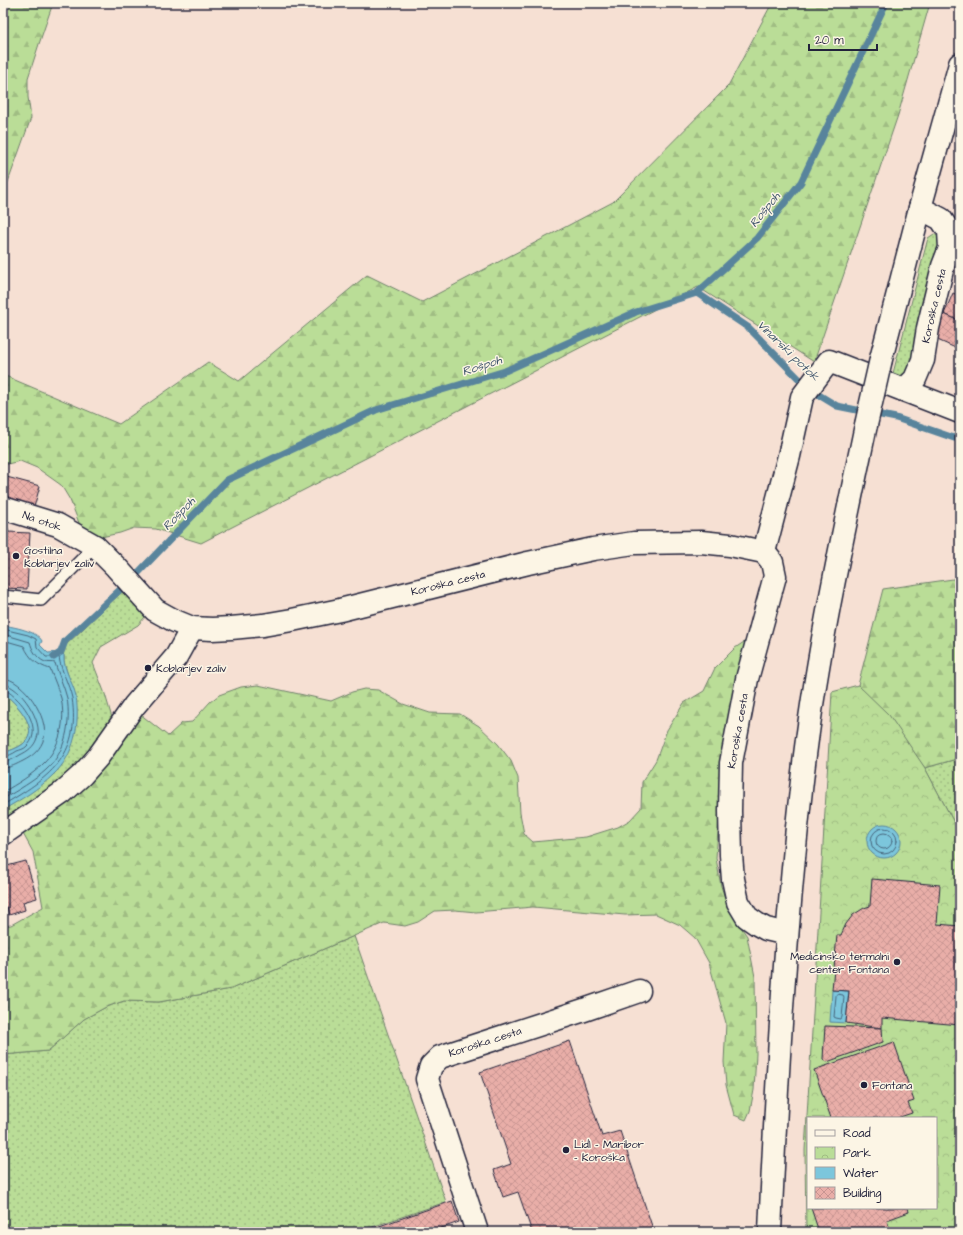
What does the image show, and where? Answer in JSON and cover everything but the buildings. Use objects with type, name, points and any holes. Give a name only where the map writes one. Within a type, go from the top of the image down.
[{"type":"street","points":[[770,1232],[787,934],[805,754],[826,620],[881,359],[920,208],[960,64]]},
{"type":"street","name":"Koroška cesta","points":[[904,390],[915,379],[923,360],[928,328],[943,266],[955,251],[949,231],[941,219],[920,208]]},
{"type":"street","points":[[764,552],[789,456],[802,397],[822,369],[904,390],[960,412]]},
{"type":"street","name":"Na otok","points":[[3,508],[58,525],[95,546],[142,595]]},
{"type":"street","name":"Koroška cesta","points":[[142,595],[155,610],[192,628],[232,628],[263,625],[340,610],[528,563],[593,549],[634,543],[701,542],[730,545],[764,552],[772,562],[775,576],[747,679],[731,763],[731,854],[733,879],[738,902],[747,917],[766,929],[787,934]]},
{"type":"street","points":[[3,834],[62,793],[82,775],[98,756],[134,706],[176,657],[192,628]]},
{"type":"street","name":"Koroška cesta","points":[[477,1232],[427,1079],[431,1066],[440,1057],[639,991]]},
{"type":"lane","points":[[3,596],[41,600],[95,546]]},
{"type":"green space","points":[[3,3],[53,3],[28,78],[28,97],[31,118],[3,196]]},
{"type":"green space","points":[[772,3],[930,3],[898,115],[814,362],[698,287],[201,543],[156,529],[134,528],[101,537],[88,534],[81,528],[70,500],[61,485],[37,468],[20,461],[3,465],[3,375],[119,424],[208,362],[239,381],[367,275],[422,302],[613,202],[728,86]]},
{"type":"green space","points":[[934,234],[938,236],[940,243],[922,330],[906,376],[891,381],[928,238]]},
{"type":"green space","points":[[960,578],[960,758],[925,768],[858,685],[883,589]]},
{"type":"green space","points":[[125,589],[146,616],[138,625],[101,647],[93,663],[105,694],[112,718],[75,774],[3,827],[3,810],[35,789],[68,675],[64,662],[64,656],[62,654],[66,645]]},
{"type":"green space","points":[[747,640],[723,759],[716,858],[721,886],[729,910],[747,936],[755,977],[756,1054],[754,1090],[750,1111],[746,1120],[734,1115],[726,1085],[724,1062],[726,1023],[709,963],[695,938],[680,925],[656,914],[625,915],[533,907],[476,912],[455,910],[435,911],[418,922],[405,926],[384,923],[231,989],[159,1002],[124,1001],[106,1007],[84,1019],[48,1051],[3,1055],[3,926],[11,925],[43,907],[33,852],[21,830],[140,714],[168,736],[182,723],[192,722],[210,702],[219,695],[241,687],[258,685],[331,701],[352,692],[364,689],[378,690],[403,704],[430,713],[460,714],[479,726],[498,744],[511,761],[518,778],[520,813],[524,834],[533,842],[586,837],[618,827],[630,820],[641,808],[642,782],[656,760],[667,730],[684,703],[704,691],[715,668],[735,648]]},
{"type":"green space","points":[[858,685],[889,715],[925,768],[960,834],[960,1232],[806,1232],[805,1150],[832,692]]},
{"type":"green space","points":[[3,692],[25,716],[30,731],[28,738],[23,744],[3,753]]},
{"type":"green space","points":[[960,758],[960,834],[925,768]]},
{"type":"green space","points":[[354,936],[446,1202],[357,1232],[3,1232],[3,1055],[48,1051],[84,1019],[106,1007],[124,1001],[159,1002],[231,989]]},
{"type":"water","points":[[3,625],[30,632],[42,641],[40,645],[48,653],[61,652],[64,655],[65,666],[75,691],[77,717],[71,749],[60,767],[36,790],[3,810],[3,753],[23,744],[28,738],[30,731],[25,716],[3,692]]},
{"type":"water","points":[[881,824],[887,824],[896,829],[900,835],[900,847],[896,853],[887,858],[881,858],[872,853],[867,844],[867,838],[872,829]]},
{"type":"water","points":[[832,990],[849,991],[846,1023],[830,1022]]},
{"type":"waterway","name":"Rošpoh","points":[[54,657],[61,652],[65,641],[139,572],[227,480],[376,410],[505,371],[636,312],[697,293],[757,238],[801,182],[886,3]]},
{"type":"waterway","name":"Vinarski potok","points":[[697,293],[749,328],[809,389],[837,406],[896,418],[954,438],[960,438]]},
{"type":"place","name":"Gostilna Koblarjev zaliv","points":[[16,556]]},
{"type":"place","name":"Koblarjev zaliv","points":[[148,668]]},
{"type":"place","name":"Medicinsko termalni center Fontana","points":[[897,962]]},
{"type":"place","name":"Fontana","points":[[864,1085]]},
{"type":"place","name":"Lidl - Maribor - Koroška","points":[[566,1150]]}]
